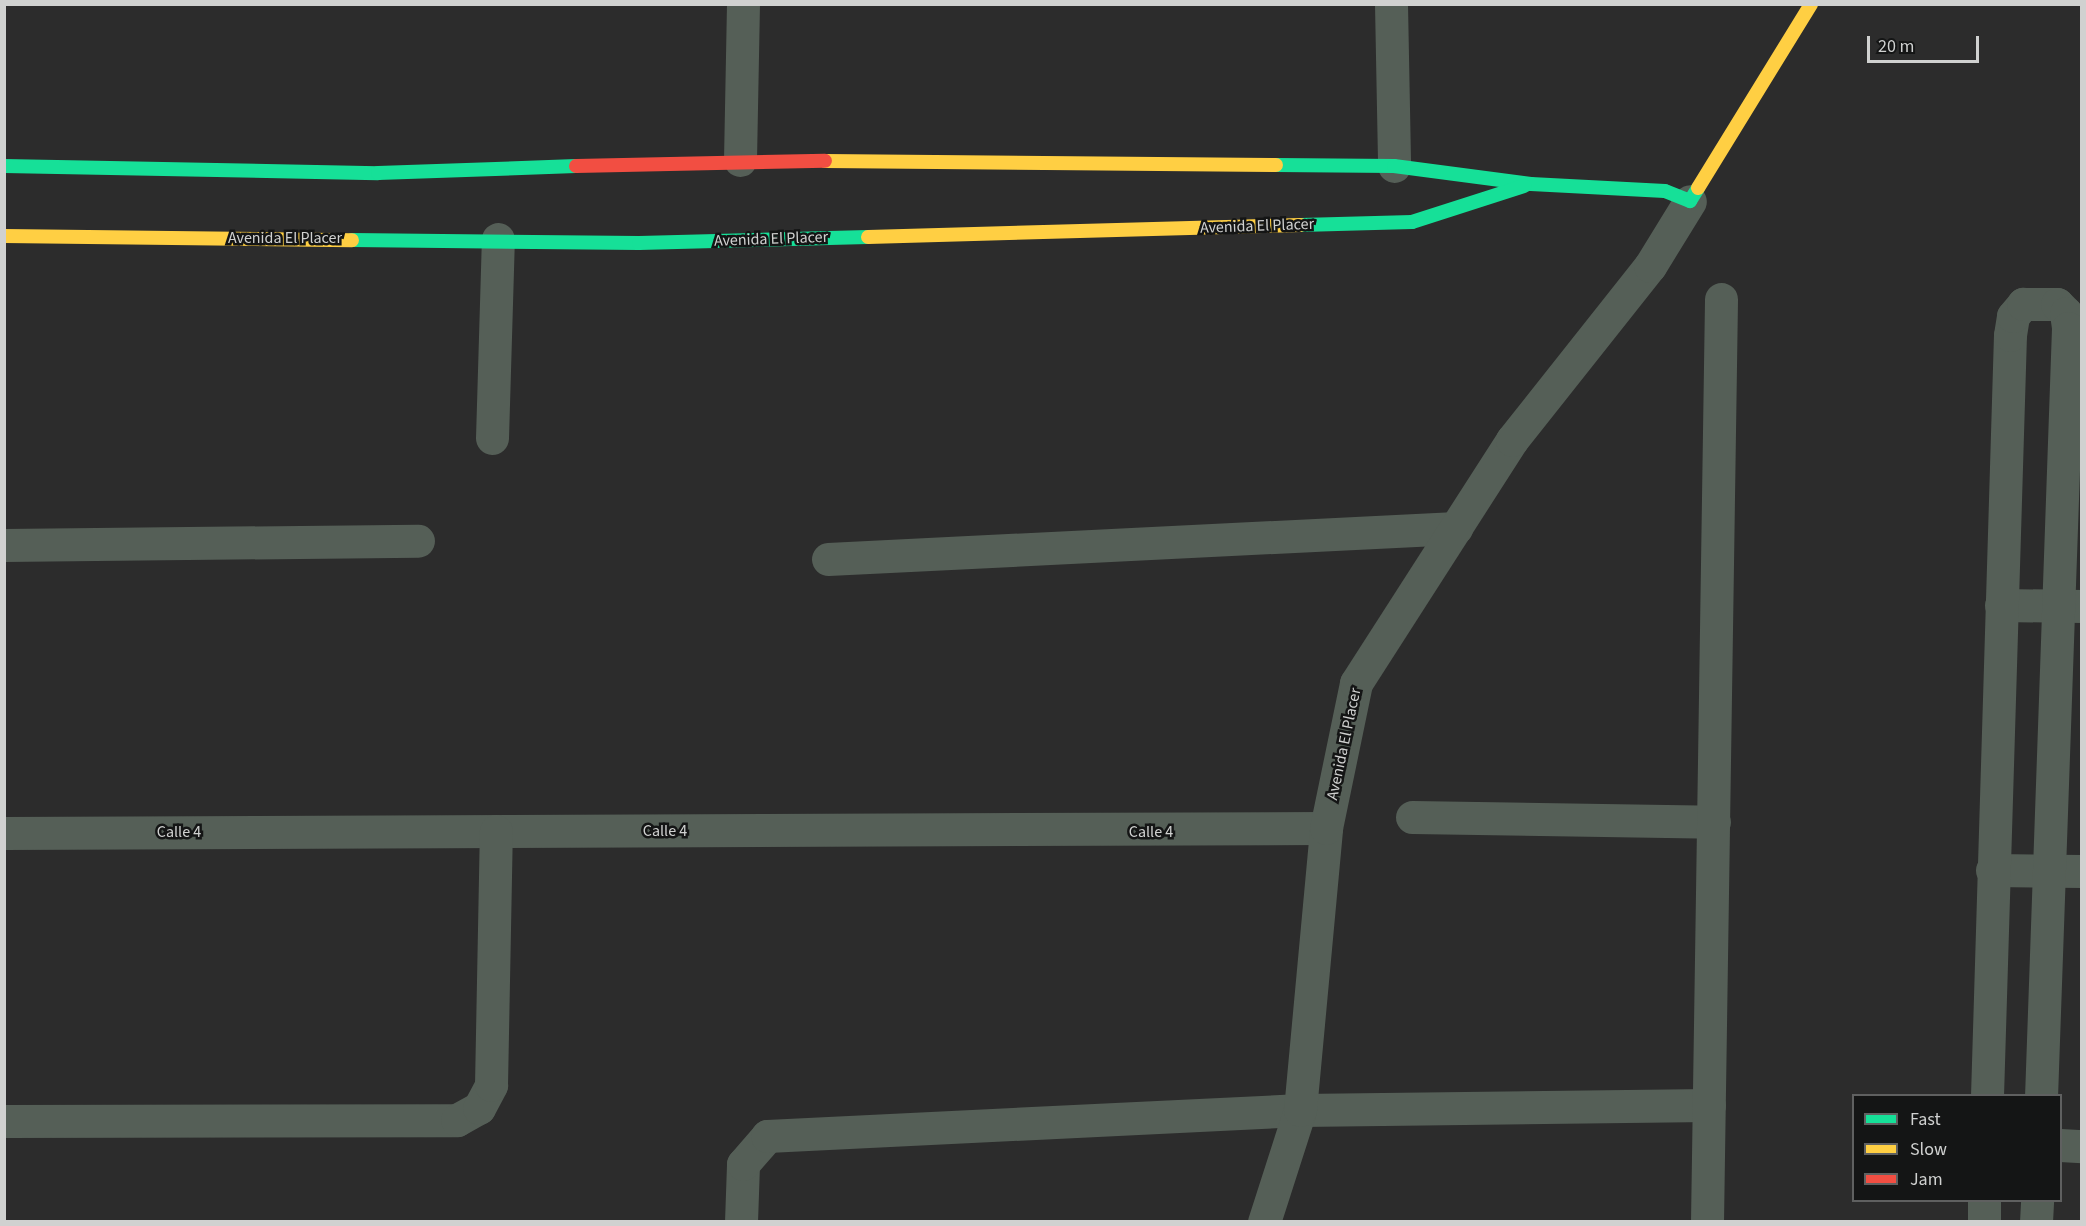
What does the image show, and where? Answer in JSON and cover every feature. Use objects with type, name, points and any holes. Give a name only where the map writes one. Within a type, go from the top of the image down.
[{"type":"street","points":[[740,160],[743,4]]},
{"type":"street","points":[[1391,4],[1394,166]]},
{"type":"street","points":[[1690,201],[1811,4]]},
{"type":"street","name":"Avenida El Placer","points":[[4,166],[378,173],[740,160],[1394,166],[1531,184],[1665,190],[1690,201],[1650,266],[1512,440],[1356,683],[1326,828],[1300,1110],[1264,1221]]},
{"type":"street","name":"Avenida El Placer","points":[[4,236],[498,239],[639,243],[1412,222],[1531,184]]},
{"type":"street","points":[[492,438],[498,239]]},
{"type":"street","points":[[1707,1221],[1721,299]]},
{"type":"street","points":[[1987,1094],[1992,870],[2013,316],[2023,304],[2057,304],[2075,328],[2068,606],[2049,869],[2041,1094]]},
{"type":"street","points":[[828,558],[1456,528]]},
{"type":"street","points":[[4,545],[418,541]]},
{"type":"street","points":[[2001,604],[2068,606]]},
{"type":"street","points":[[1412,817],[1714,822]]},
{"type":"street","name":"Calle 4","points":[[4,833],[1326,828]]},
{"type":"street","points":[[4,1121],[457,1120],[479,1108],[491,1085],[496,831]]},
{"type":"street","points":[[1992,870],[2082,871]]},
{"type":"street","points":[[741,1221],[743,1164],[767,1136],[1300,1110],[1709,1105]]},
{"type":"street","points":[[2062,1145],[2082,1146]]},
{"type":"street","points":[[1984,1202],[1984,1221]]},
{"type":"street","points":[[2036,1221],[2037,1202]]},
{"type":"traffic: fast","points":[[1276,165],[1394,166],[1531,184],[1665,191],[1690,201],[1698,188]]},
{"type":"traffic: fast","points":[[4,166],[378,173],[576,166]]},
{"type":"traffic: fast","points":[[1301,225],[1412,222],[1524,186]]},
{"type":"traffic: fast","points":[[352,240],[639,243],[868,237]]},
{"type":"traffic: slow","points":[[1698,188],[1811,4]]},
{"type":"traffic: slow","points":[[825,161],[1276,165]]},
{"type":"traffic: slow","points":[[868,237],[1301,225]]},
{"type":"traffic: slow","points":[[4,236],[352,240]]},
{"type":"traffic: jam","points":[[576,166],[825,161]]}]
